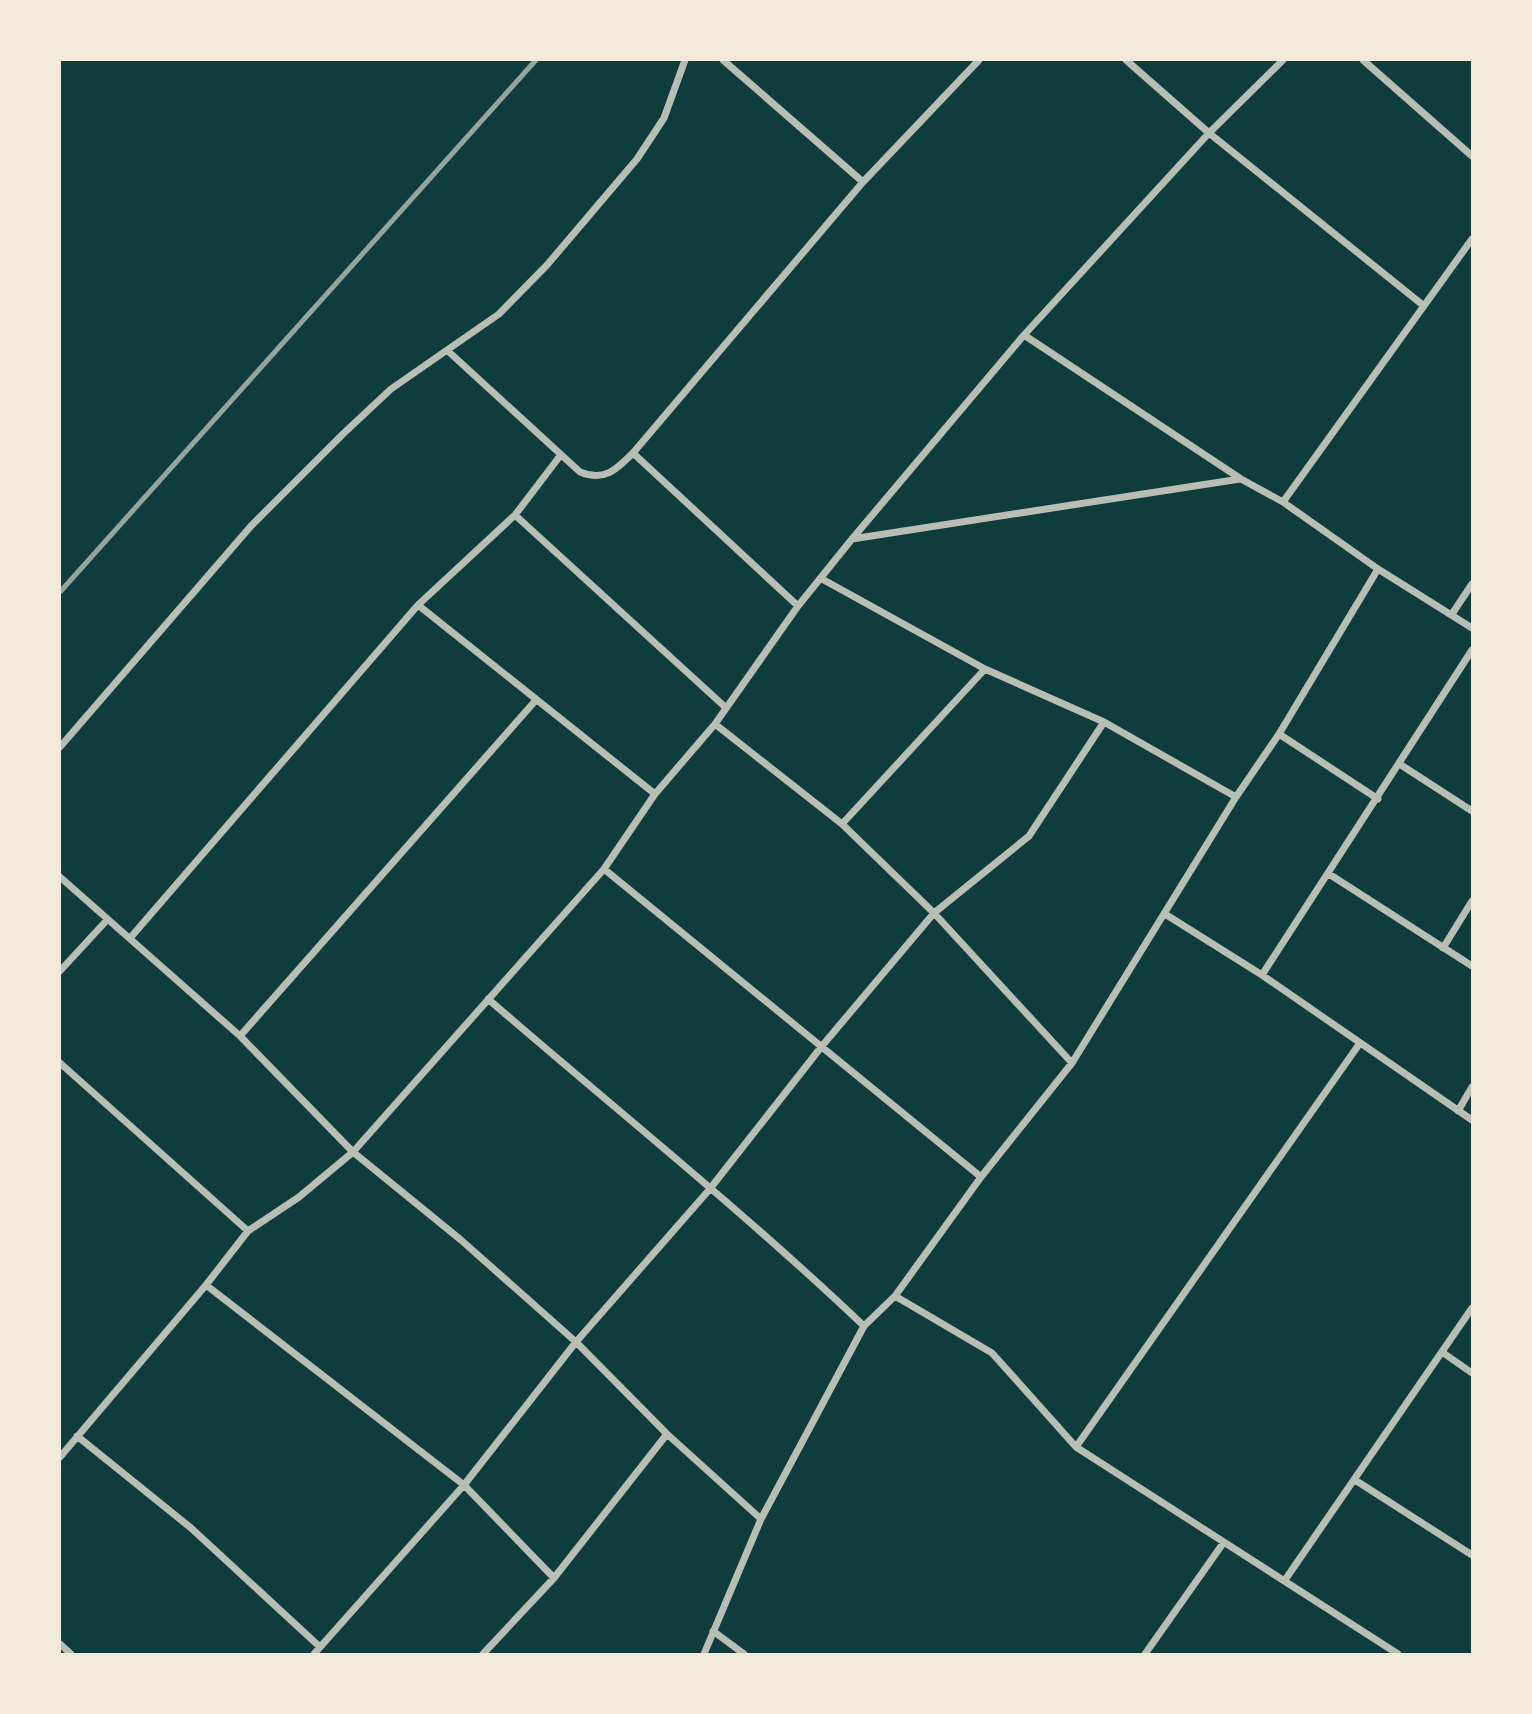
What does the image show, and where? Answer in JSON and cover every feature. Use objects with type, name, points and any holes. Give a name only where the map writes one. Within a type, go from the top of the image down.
[{"type":"street","points":[[60,747],[251,526],[391,389],[449,352],[499,314],[547,265],[637,159],[664,118],[685,60]]},
{"type":"street","points":[[723,60],[863,181]]},
{"type":"street","points":[[449,352],[580,472],[600,477],[610,473],[633,453],[863,181],[979,60]]},
{"type":"street","points":[[1125,60],[1209,133],[1424,306]]},
{"type":"street","points":[[60,1457],[206,1285],[248,1231],[299,1197],[353,1152],[604,869],[655,794],[715,724],[724,706],[798,606],[852,539],[1024,335],[1209,133],[1283,60]]},
{"type":"street","points":[[1363,60],[1472,156]]},
{"type":"street","points":[[1283,502],[1472,239]]},
{"type":"street","points":[[1024,335],[1472,628]]},
{"type":"street","points":[[633,453],[798,606]]},
{"type":"street","points":[[131,937],[418,605],[515,514],[560,456]]},
{"type":"street","points":[[852,539],[1241,479]]},
{"type":"street","points":[[515,514],[724,706]]},
{"type":"street","points":[[704,1654],[761,1519],[864,1326],[895,1296],[981,1177],[1072,1063],[1236,797],[1279,734],[1378,569]]},
{"type":"street","points":[[822,579],[985,670],[1104,722],[1236,797]]},
{"type":"street","points":[[1452,614],[1472,584]]},
{"type":"street","points":[[418,605],[655,794]]},
{"type":"street","points":[[1262,975],[1401,765],[1472,650]]},
{"type":"street","points":[[842,824],[985,670]]},
{"type":"street","points":[[240,1035],[536,700]]},
{"type":"street","points":[[314,1654],[464,1485],[576,1342],[709,1190],[822,1045],[934,913],[1029,836],[1104,722]]},
{"type":"street","points":[[715,724],[842,824],[934,913],[1072,1063]]},
{"type":"street","points":[[1279,734],[1378,799]]},
{"type":"street","points":[[1401,765],[1472,811]]},
{"type":"street","points":[[604,869],[981,1177]]},
{"type":"street","points":[[1329,874],[1472,966]]},
{"type":"street","points":[[60,877],[240,1035],[353,1152],[461,1240],[576,1342],[667,1434],[761,1519]]},
{"type":"street","points":[[1443,948],[1472,901]]},
{"type":"street","points":[[1165,914],[1262,975],[1472,1120]]},
{"type":"street","points":[[60,971],[107,920]]},
{"type":"street","points":[[488,999],[709,1190],[774,1241],[864,1326]]},
{"type":"street","points":[[1076,1447],[1360,1043]]},
{"type":"street","points":[[60,1063],[248,1231]]},
{"type":"street","points":[[1458,1111],[1472,1087]]},
{"type":"street","points":[[206,1285],[464,1485],[554,1578]]},
{"type":"street","points":[[895,1296],[992,1353],[1076,1447],[1398,1654]]},
{"type":"street","points":[[1285,1580],[1472,1308]]},
{"type":"street","points":[[1443,1352],[1472,1373]]},
{"type":"street","points":[[484,1654],[554,1578],[667,1434]]},
{"type":"street","points":[[77,1436],[191,1528],[320,1647]]},
{"type":"street","points":[[1355,1480],[1472,1555]]},
{"type":"street","points":[[1145,1654],[1224,1542]]},
{"type":"street","points":[[713,1631],[744,1654]]},
{"type":"street","points":[[60,1644],[71,1654]]},
{"type":"railway","points":[[60,592],[536,60]]}]
